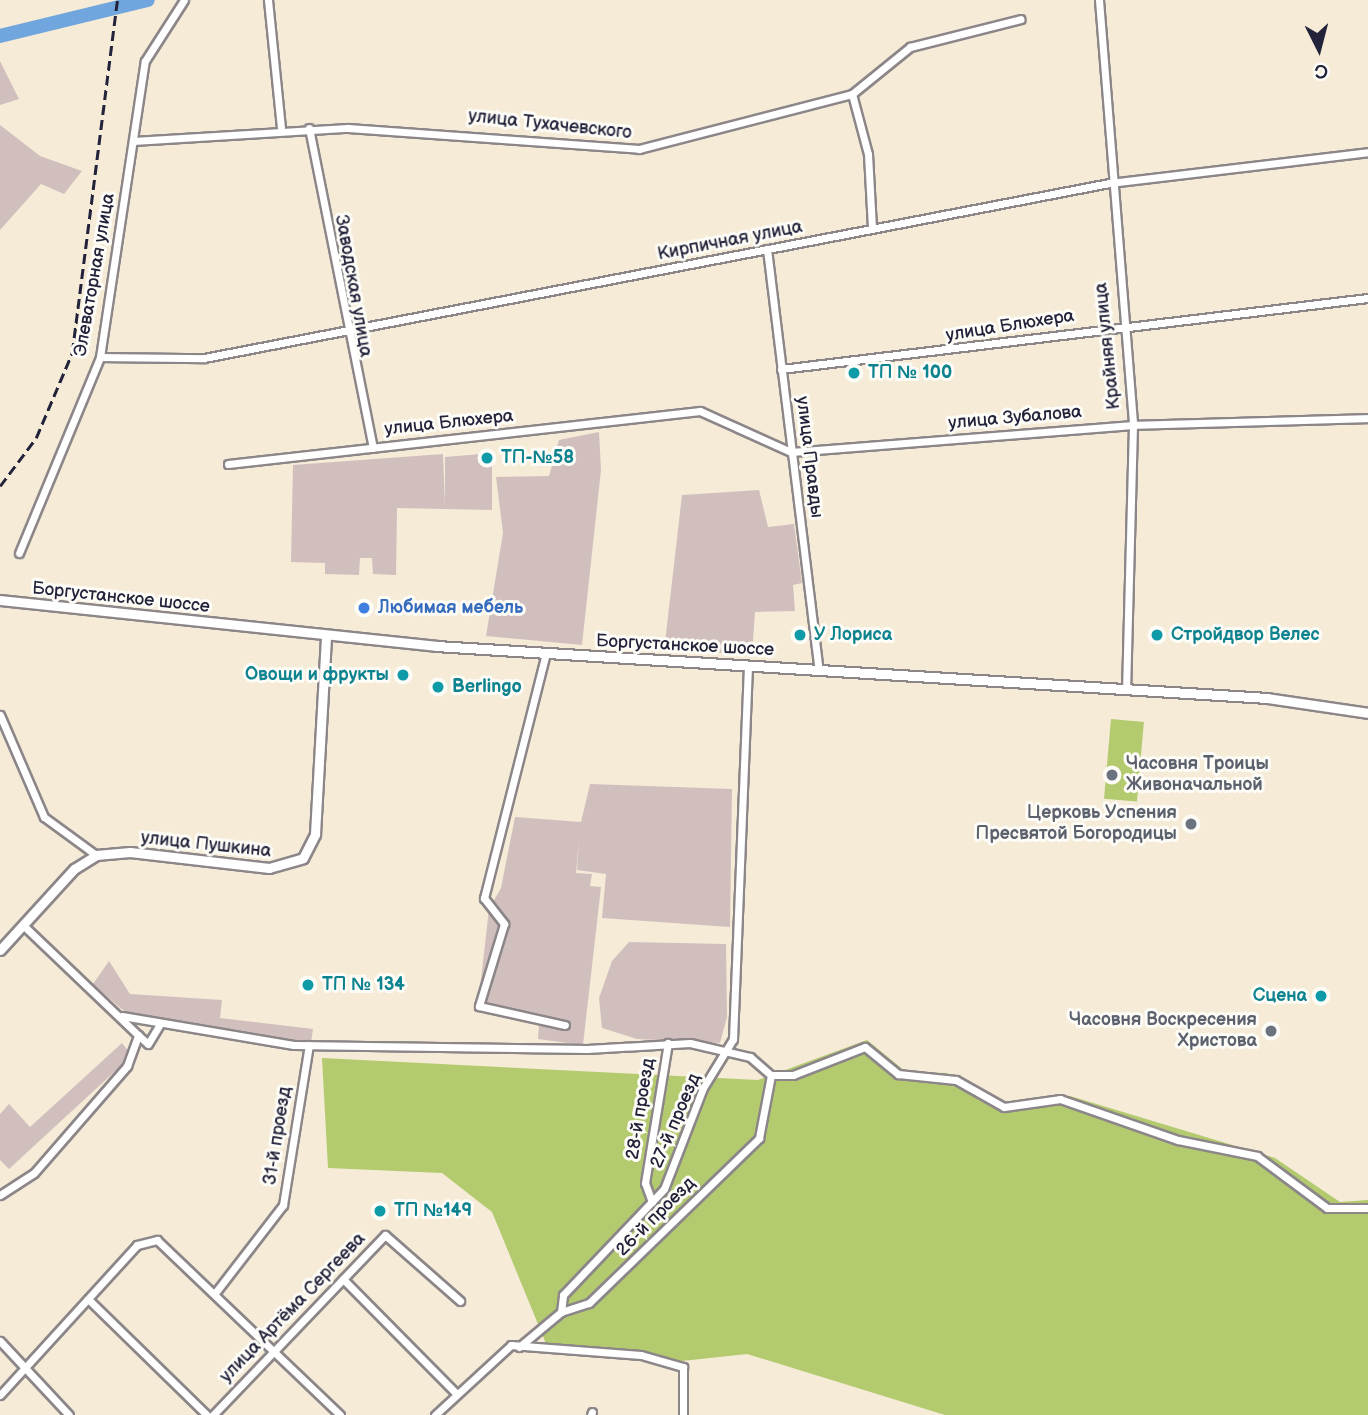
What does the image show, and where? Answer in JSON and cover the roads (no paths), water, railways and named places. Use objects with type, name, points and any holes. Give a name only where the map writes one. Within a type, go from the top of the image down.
[{"type":"street","name":"Элеваторная улица","points":[[19,553],[100,357],[145,61],[184,0]]},
{"type":"street","points":[[268,0],[281,127]]},
{"type":"street","name":"Крайняя улица","points":[[1099,0],[1109,183],[1133,425],[1126,689]]},
{"type":"street","name":"улица Тухачевского","points":[[133,141],[281,127],[461,131],[639,149],[852,94],[910,47],[1021,19]]},
{"type":"street","points":[[852,94],[868,154],[872,229]]},
{"type":"street","name":"Заводская улица","points":[[309,128],[346,332],[373,448]]},
{"type":"street","name":"Кирпичная улица","points":[[100,357],[204,358],[1109,183],[1368,152]]},
{"type":"street","name":"улица Правды","points":[[767,249],[818,670]]},
{"type":"street","name":"улица Блюхера","points":[[781,369],[1121,324],[1368,298]]},
{"type":"street","name":"улица Блюхера","points":[[228,464],[700,411],[792,452]]},
{"type":"street","name":"улица Зубалова","points":[[792,452],[1133,425],[1368,418]]},
{"type":"street","name":"Боргустанское шоссе","points":[[0,600],[326,635],[546,653],[1267,698],[1368,713]]},
{"type":"street","name":"улица Пушкина","points":[[96,855],[130,852],[269,868],[303,858],[315,834],[326,635]]},
{"type":"street","points":[[546,653],[484,898],[504,924],[480,1006],[565,1025]]},
{"type":"street","points":[[728,1052],[748,665]]},
{"type":"street","points":[[0,715],[44,817],[96,855],[0,950]]},
{"type":"street","points":[[23,925],[122,1016],[148,1044],[160,1024]]},
{"type":"street","points":[[122,1016],[309,1045],[587,1049],[668,1043],[750,1057],[771,1075],[793,1075],[865,1047],[898,1074],[956,1080],[1004,1107],[1060,1099],[1178,1140],[1257,1156],[1327,1208],[1368,1208]]},
{"type":"street","points":[[0,1195],[34,1173],[127,1066],[138,1035]]},
{"type":"street","name":"28-й проезд","points":[[652,1202],[645,1183],[668,1043]]},
{"type":"street","name":"31-й проезд","points":[[215,1293],[283,1205],[309,1045]]},
{"type":"street","name":"27-й проезд","points":[[652,1202],[664,1189],[703,1088],[728,1052]]},
{"type":"street","name":"26-й проезд","points":[[435,1415],[456,1393],[561,1312],[589,1303],[759,1138],[771,1075]]},
{"type":"street","points":[[561,1312],[563,1295],[652,1202]]},
{"type":"street","name":"улица Артёма Сергеева","points":[[214,1415],[385,1235],[460,1301]]},
{"type":"street","points":[[0,1395],[137,1245],[152,1239],[165,1243],[272,1352],[340,1415]]},
{"type":"street","points":[[343,1279],[456,1393]]},
{"type":"street","points":[[88,1299],[207,1415]]},
{"type":"street","points":[[0,1341],[69,1415]]},
{"type":"street","points":[[515,1346],[641,1356],[683,1367],[683,1415]]},
{"type":"waterway","points":[[0,36],[148,0]]},
{"type":"railway","points":[[0,486],[36,438],[72,353],[117,0]]},
{"type":"place","name":"ТП № 100","points":[[854,373]]},
{"type":"place","name":"ТП-№58","points":[[487,458]]},
{"type":"place","name":"Любимая мебель","points":[[364,608]]},
{"type":"place","name":"У Лориса","points":[[800,635]]},
{"type":"place","name":"Стройдвор Велес","points":[[1157,635]]},
{"type":"place","name":"Овощи и фрукты","points":[[403,675]]},
{"type":"place","name":"Berlingo","points":[[438,687]]},
{"type":"place","name":"Часовня Троицы Живоначальной","points":[[1112,775]]},
{"type":"place","name":"Церковь Успения Пресвятой Богородицы","points":[[1191,824]]},
{"type":"place","name":"ТП № 134","points":[[308,985]]},
{"type":"place","name":"Сцена","points":[[1321,996]]},
{"type":"place","name":"Часовня Воскресения Христова","points":[[1271,1031]]},
{"type":"place","name":"ТП №149","points":[[380,1211]]}]
